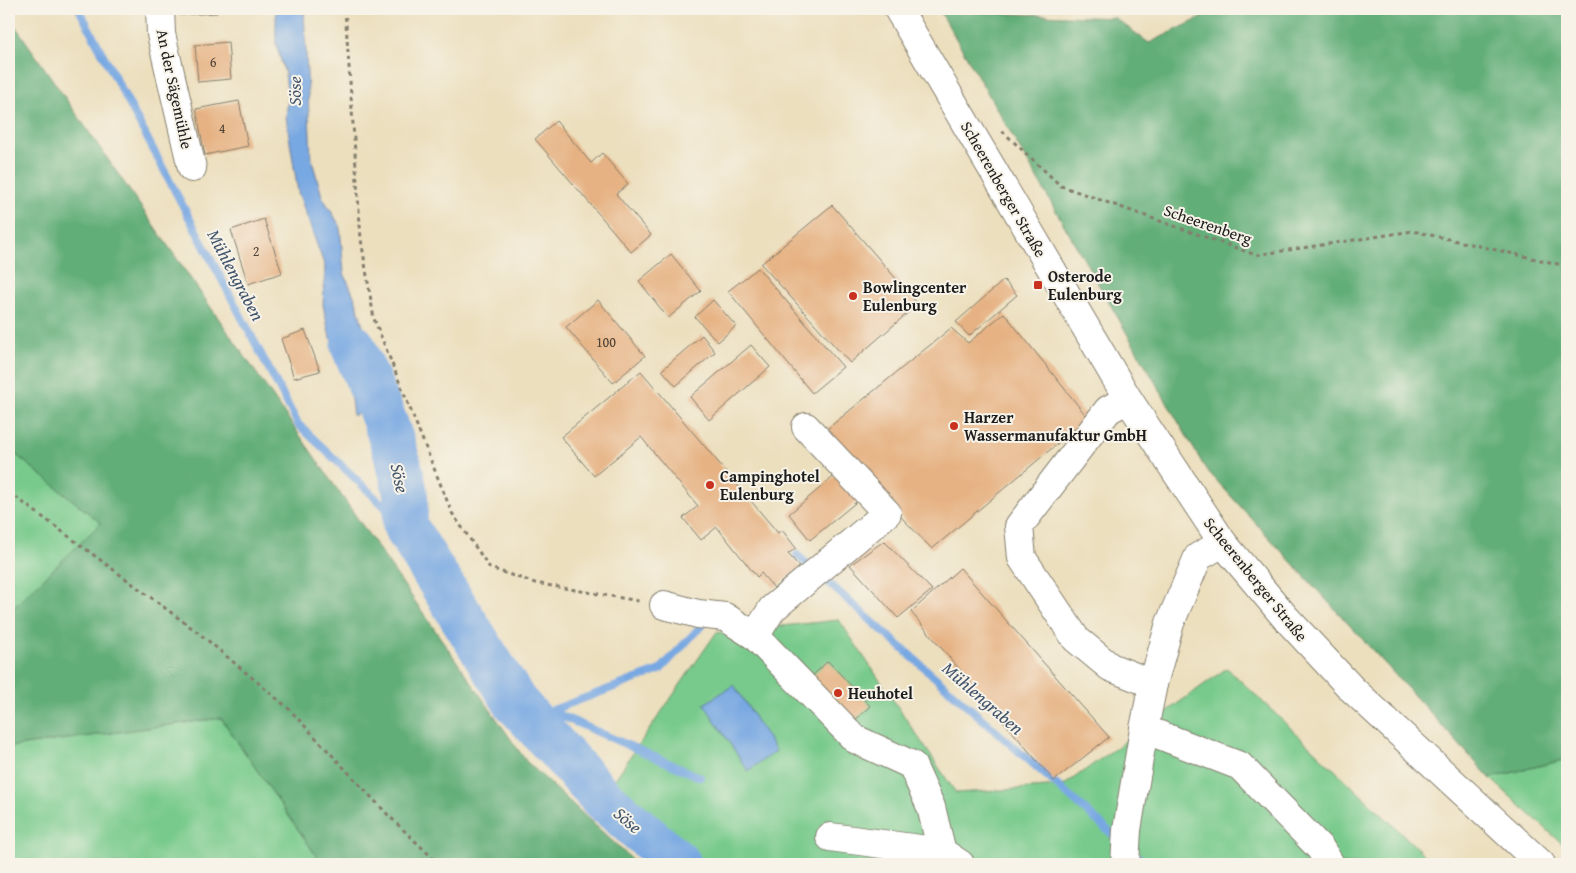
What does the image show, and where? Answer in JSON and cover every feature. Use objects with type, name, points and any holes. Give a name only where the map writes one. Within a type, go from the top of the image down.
[{"type":"main road","name":"An der Sägemühle","points":[[160,9],[161,34],[192,168]]},
{"type":"main road","name":"Scheerenberger Straße","points":[[898,9],[1128,399],[1223,542],[1285,617],[1352,689],[1541,864]]},
{"type":"main road","points":[[1128,399],[1108,410],[1019,526],[1022,558],[1076,639],[1110,667],[1153,684]]},
{"type":"main road","points":[[755,636],[772,609],[887,513],[806,427]]},
{"type":"main road","points":[[1125,863],[1127,830],[1144,730],[1153,684],[1170,623],[1198,557],[1223,542]]},
{"type":"main road","points":[[664,605],[698,614],[725,617],[755,636],[855,740],[912,765],[951,858]]},
{"type":"main road","points":[[1144,730],[1240,766],[1320,848],[1330,864]]},
{"type":"main road","points":[[830,837],[951,858]]},
{"type":"path","points":[[345,9],[361,239],[374,319],[452,513],[490,568],[535,583],[664,605]]},
{"type":"path","name":"Scheerenberg","points":[[999,129],[1061,186],[1256,254],[1413,231],[1567,266]]},
{"type":"path","points":[[9,492],[200,634],[288,708],[389,816],[439,864]]},
{"type":"green space","points":[[1219,9],[1567,9],[1567,759],[1490,778],[1205,468],[940,11],[1115,18],[1149,43]]},
{"type":"green space","points":[[9,17],[526,761],[637,864],[322,864],[221,718],[9,747],[9,612],[101,523],[9,449]]},
{"type":"green space","points":[[9,449],[102,523],[9,612]]},
{"type":"green space","points":[[839,620],[956,793],[1063,786],[1227,668],[1434,864],[681,864],[602,798],[716,633]]},
{"type":"green space","points":[[221,718],[322,864],[9,864],[9,747]]},
{"type":"green space","points":[[1567,759],[1567,848],[1490,778]]},
{"type":"water","points":[[276,9],[304,9],[311,157],[322,196],[340,226],[344,273],[357,303],[368,347],[392,395],[353,416],[345,354],[330,338],[323,305],[325,267],[298,192],[286,117],[288,98],[285,74],[276,44]]},
{"type":"water","points":[[734,685],[776,751],[748,771],[704,704]]},
{"type":"building","points":[[180,9],[217,9],[217,13],[180,15]]},
{"type":"building","points":[[228,42],[231,79],[198,82],[195,45]]},
{"type":"building","points":[[239,101],[248,146],[205,155],[196,109]]},
{"type":"building","points":[[556,121],[591,163],[602,153],[628,184],[616,194],[651,235],[631,252],[535,139]]},
{"type":"building","name":"Bowlingcenter Eulenburg","points":[[832,205],[918,304],[850,363],[761,264]]},
{"type":"building","points":[[264,219],[282,273],[248,284],[231,230]]},
{"type":"building","points":[[671,254],[701,291],[668,318],[639,281]]},
{"type":"building","points":[[758,268],[843,367],[812,393],[728,291]]},
{"type":"building","points":[[1004,280],[1017,295],[969,336],[956,322]]},
{"type":"building","points":[[598,300],[645,356],[613,383],[566,327]]},
{"type":"building","points":[[713,300],[736,326],[718,342],[695,317]]},
{"type":"building","name":"Harzer Wassermanufaktur GmbH","points":[[1004,313],[1088,418],[932,549],[821,434],[951,328],[968,343]]},
{"type":"building","points":[[305,330],[320,371],[294,378],[281,339]]},
{"type":"building","points":[[702,335],[715,352],[676,386],[662,370]]},
{"type":"building","points":[[751,345],[770,367],[709,420],[690,397]]},
{"type":"building","name":"Campinghotel Eulenburg","points":[[641,371],[778,533],[782,530],[796,548],[788,554],[800,567],[774,588],[761,573],[757,577],[717,527],[701,540],[683,518],[698,506],[641,437],[594,476],[561,437]]},
{"type":"building","points":[[838,473],[860,499],[810,540],[789,514]]},
{"type":"building","points":[[884,541],[932,590],[898,618],[850,565]]},
{"type":"building","points":[[960,568],[1109,737],[1054,781],[911,612]]},
{"type":"building","name":"Heuhotel","points":[[828,661],[870,706],[849,726],[807,681]]},
{"type":"waterway","name":"Mühlengraben","points":[[79,9],[298,424],[405,526]]},
{"type":"waterway","name":"Söse","points":[[353,346],[396,453],[406,495],[405,526],[515,702],[602,798],[679,864]]},
{"type":"waterway","name":"Mühlengraben","points":[[797,555],[1120,841]]},
{"type":"waterway","name":"Mühlengraben","points":[[550,711],[660,670],[703,624]]},
{"type":"waterway","points":[[515,702],[550,711],[700,777]]},
{"type":"waterway","name":"Mühlengraben","points":[[1131,852],[1148,864]]},
{"type":"place","name":"Osterode Eulenburg","points":[[1038,285]]},
{"type":"place","name":"Bowlingcenter Eulenburg","points":[[853,296]]},
{"type":"place","name":"Harzer Wassermanufaktur GmbH","points":[[954,426]]},
{"type":"place","name":"Campinghotel Eulenburg","points":[[710,485]]},
{"type":"place","name":"Heuhotel","points":[[838,693]]}]
